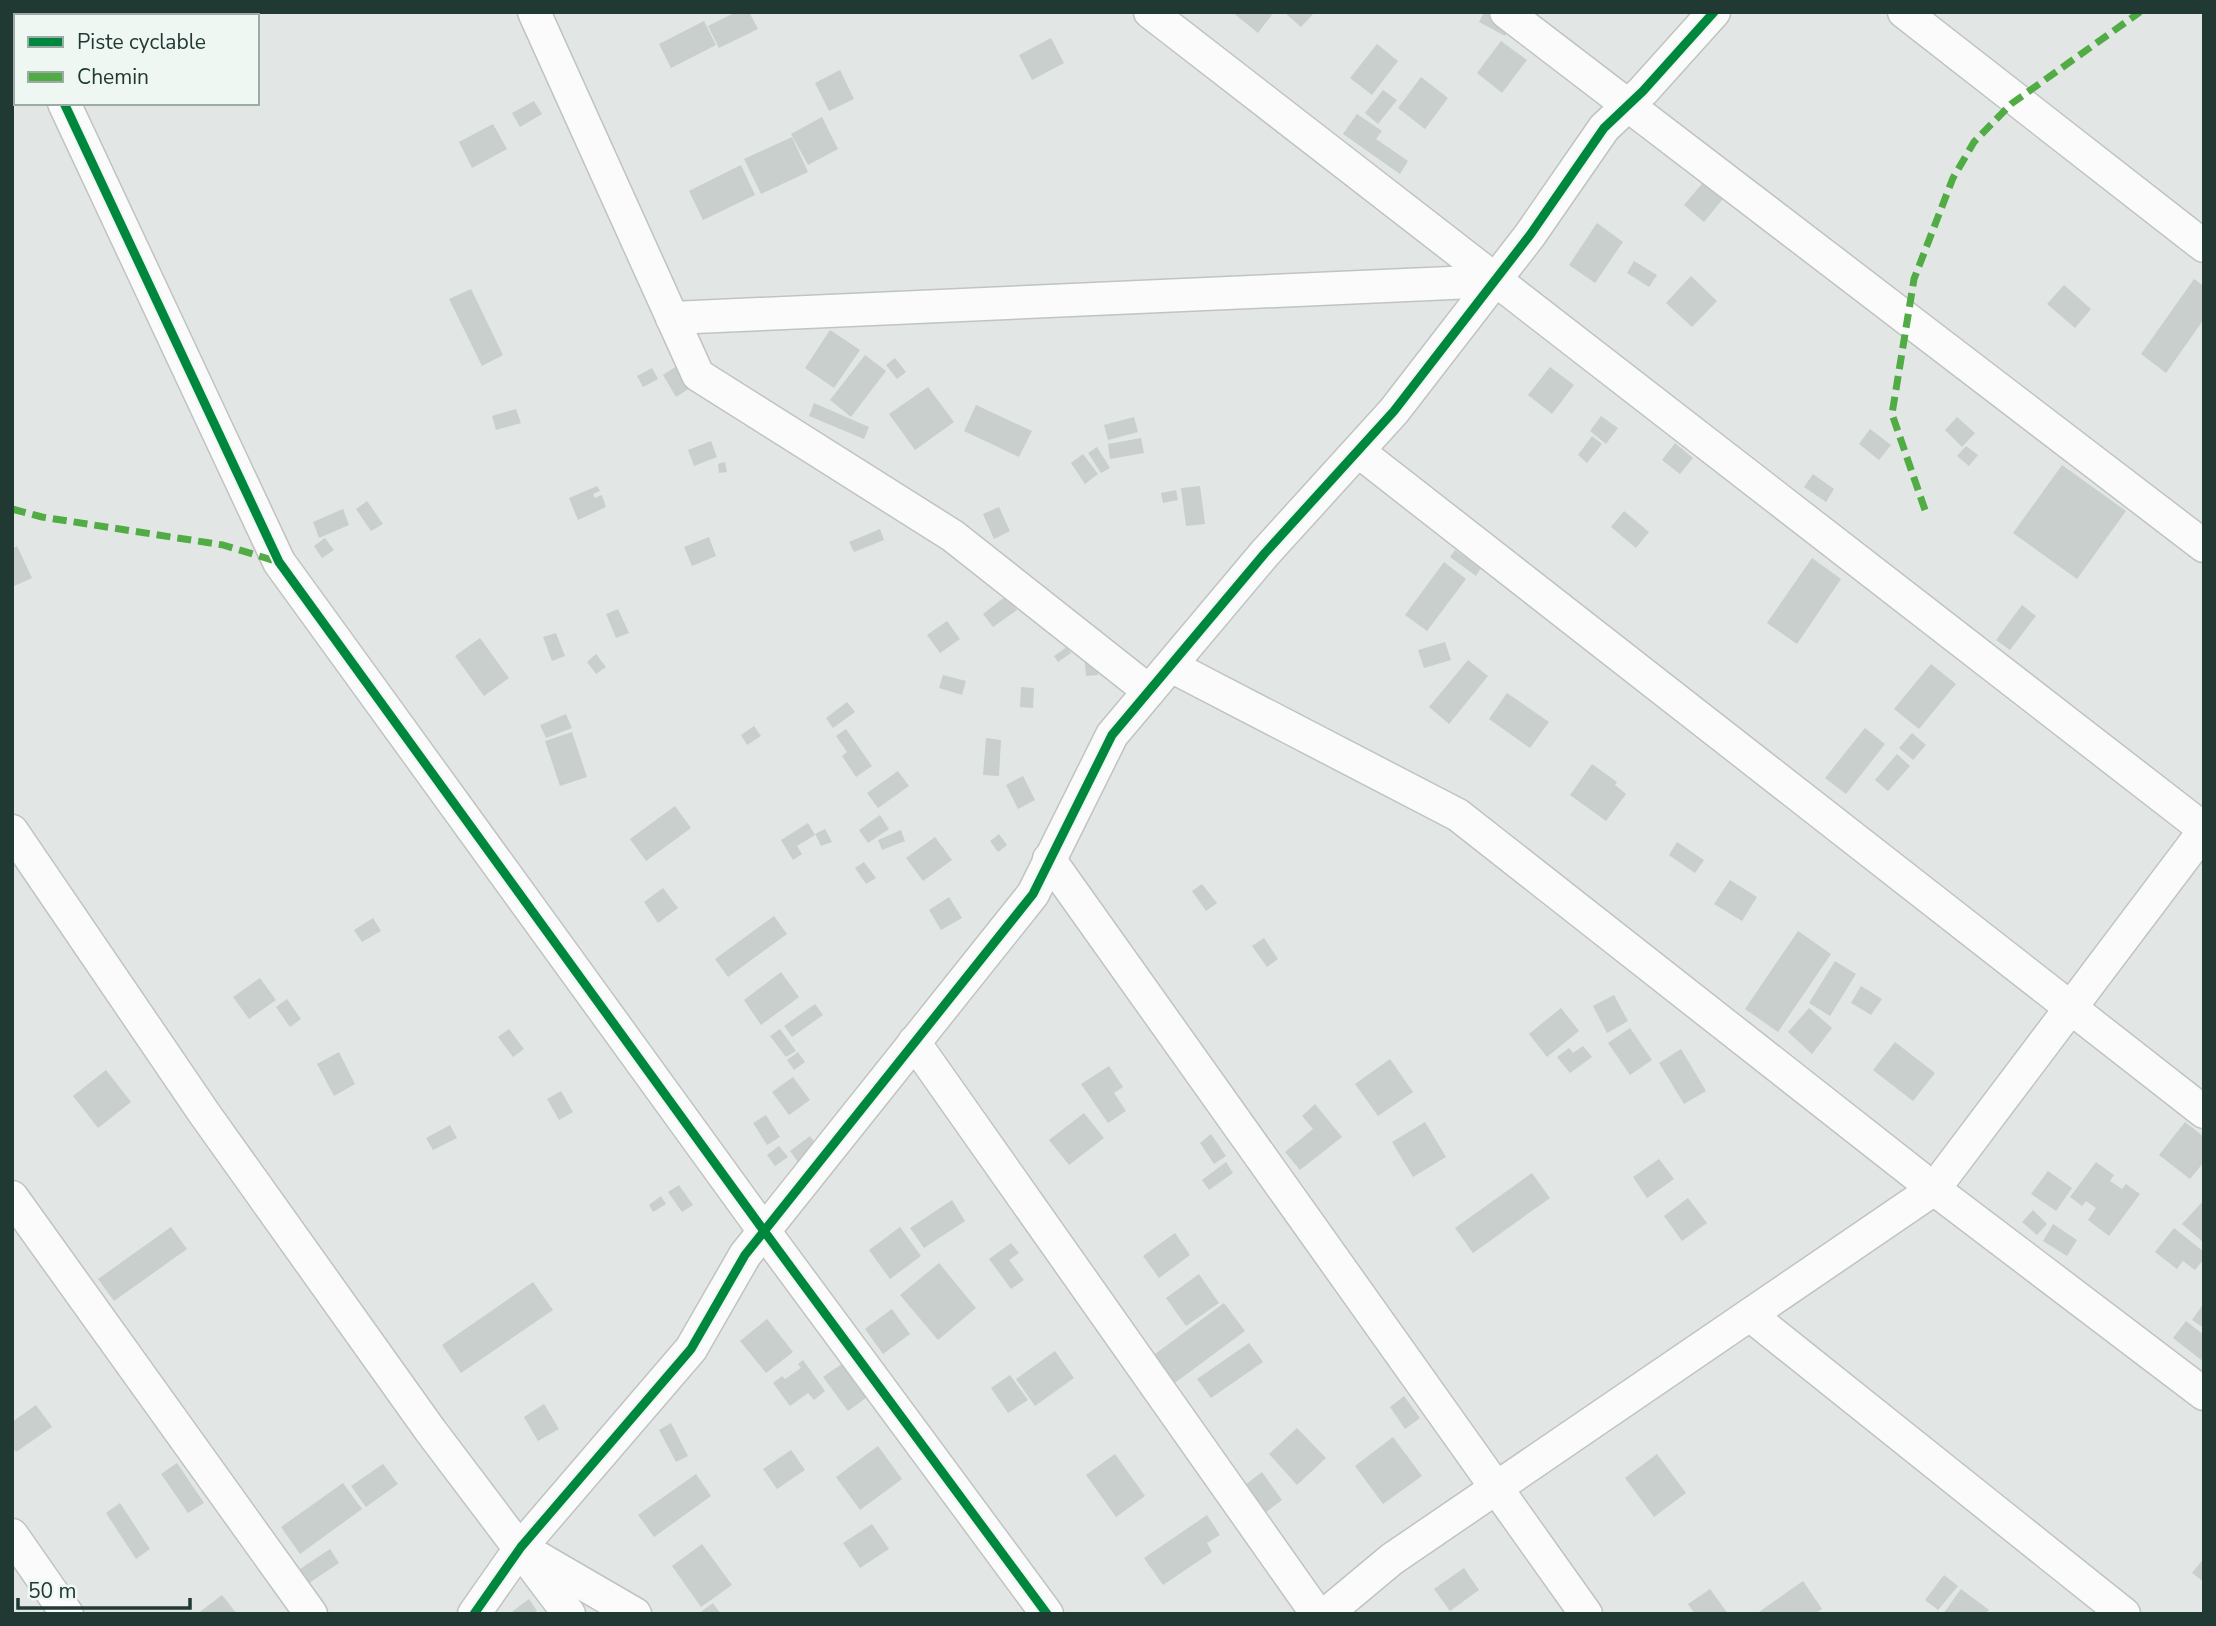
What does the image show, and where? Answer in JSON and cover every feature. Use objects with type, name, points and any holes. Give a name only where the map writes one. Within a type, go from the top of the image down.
[{"type":"street","points":[[534,12],[698,375],[953,536],[1149,691]]},
{"type":"street","points":[[1150,12],[2204,830],[1934,1189],[1392,1559],[1326,1614]]},
{"type":"street","points":[[1506,12],[2204,546]]},
{"type":"street","points":[[474,1614],[521,1547],[691,1349],[745,1255],[1033,894],[1112,736],[1265,553],[1394,411],[1495,281],[1604,128],[1714,12]]},
{"type":"street","points":[[1904,12],[2204,246]]},
{"type":"street","points":[[65,105],[279,562],[764,1231],[1047,1614]]},
{"type":"street","points":[[673,318],[1495,281]]},
{"type":"street","points":[[1358,451],[2069,1010],[2204,1112]]},
{"type":"street","points":[[1171,666],[1458,815],[1934,1189],[2204,1394]]},
{"type":"street","points":[[12,831],[204,1113],[430,1430],[569,1614]]},
{"type":"street","points":[[1049,859],[1586,1614]]},
{"type":"street","points":[[914,1042],[1317,1614]]},
{"type":"street","points":[[12,1197],[312,1614]]},
{"type":"street","points":[[1750,1315],[2124,1614]]},
{"type":"street","points":[[12,1535],[67,1614]]},
{"type":"street","points":[[521,1547],[635,1614]]},
{"type":"building","points":[[736,12],[749,12],[758,29],[719,48],[708,26]]},
{"type":"building","points":[[1232,12],[1274,12],[1258,33]]},
{"type":"building","points":[[1284,12],[1315,12],[1301,27]]},
{"type":"building","points":[[1484,12],[1493,12],[1512,23],[1505,36],[1479,22]]},
{"type":"building","points":[[704,21],[716,45],[671,68],[659,44]]},
{"type":"building","points":[[1051,38],[1064,63],[1032,80],[1019,55]]},
{"type":"building","points":[[1501,41],[1527,60],[1502,93],[1477,73]]},
{"type":"building","points":[[1377,44],[1398,61],[1372,95],[1350,78]]},
{"type":"building","points":[[840,70],[854,99],[829,111],[815,83]]},
{"type":"building","points":[[1421,77],[1448,98],[1425,129],[1398,108]]},
{"type":"building","points":[[1383,90],[1397,100],[1378,124],[1365,113]]},
{"type":"building","points":[[534,101],[542,114],[520,127],[512,113]]},
{"type":"building","points":[[1357,114],[1382,131],[1376,139],[1408,161],[1400,174],[1343,134]]},
{"type":"building","points":[[822,117],[838,149],[808,165],[791,134]]},
{"type":"building","points":[[493,124],[507,149],[472,168],[459,142]]},
{"type":"building","points":[[792,137],[808,172],[761,194],[744,159]]},
{"type":"building","points":[[741,165],[755,195],[703,220],[689,191]]},
{"type":"building","points":[[1706,179],[1726,195],[1704,222],[1684,205]]},
{"type":"building","points":[[1597,223],[1623,242],[1595,283],[1569,265]]},
{"type":"building","points":[[1634,261],[1657,275],[1649,287],[1627,273]]},
{"type":"building","points":[[1691,276],[1717,301],[1692,327],[1666,303]]},
{"type":"building","points":[[2194,279],[2204,286],[2204,319],[2166,373],[2141,354]]},
{"type":"building","points":[[2064,285],[2091,309],[2075,328],[2047,304]]},
{"type":"building","points":[[471,289],[503,355],[482,366],[449,299]]},
{"type":"building","points":[[830,330],[860,350],[834,388],[805,368]]},
{"type":"building","points":[[865,355],[886,371],[851,417],[830,400]]},
{"type":"building","points":[[895,358],[906,372],[897,379],[886,365]]},
{"type":"building","points":[[677,366],[690,388],[676,397],[663,375]]},
{"type":"building","points":[[1550,367],[1574,385],[1552,414],[1528,395]]},
{"type":"building","points":[[652,368],[658,379],[643,387],[637,376]]},
{"type":"building","points":[[928,387],[954,422],[915,450],[889,414]]},
{"type":"building","points":[[814,403],[869,427],[864,439],[809,416]]},
{"type":"building","points":[[976,405],[1032,431],[1019,457],[964,431]]},
{"type":"building","points":[[516,409],[521,423],[496,430],[492,416]]},
{"type":"building","points":[[1601,416],[1618,428],[1606,444],[1590,431]]},
{"type":"building","points":[[1134,417],[1138,432],[1108,440],[1104,425]]},
{"type":"building","points":[[1957,417],[1975,433],[1962,447],[1945,430]]},
{"type":"building","points":[[1870,429],[1891,445],[1879,460],[1859,444]]},
{"type":"building","points":[[1592,436],[1602,444],[1587,463],[1578,455]]},
{"type":"building","points":[[1141,438],[1144,453],[1110,459],[1108,444]]},
{"type":"building","points":[[711,441],[717,457],[694,466],[688,450]]},
{"type":"building","points":[[1675,443],[1693,458],[1680,474],[1662,460]]},
{"type":"building","points":[[1966,446],[1978,455],[1969,466],[1957,456]]},
{"type":"building","points":[[1097,447],[1110,468],[1101,473],[1088,453]]},
{"type":"building","points":[[1083,454],[1098,474],[1085,484],[1071,463]]},
{"type":"building","points":[[725,462],[727,472],[719,473],[718,464]]},
{"type":"building","points":[[2062,465],[2126,511],[2077,579],[2013,533]]},
{"type":"building","points":[[1813,474],[1834,489],[1826,502],[1804,487]]},
{"type":"building","points":[[597,486],[600,491],[593,494],[595,498],[602,495],[606,507],[578,520],[569,498]]},
{"type":"building","points":[[1200,486],[1205,524],[1186,526],[1181,488]]},
{"type":"building","points":[[1176,490],[1178,500],[1163,503],[1161,493]]},
{"type":"building","points":[[367,501],[383,524],[371,531],[356,509]]},
{"type":"building","points":[[999,507],[1010,531],[994,539],[983,514]]},
{"type":"building","points":[[343,509],[349,525],[319,538],[313,522]]},
{"type":"building","points":[[1624,511],[1649,532],[1636,548],[1611,527]]},
{"type":"building","points":[[880,529],[884,540],[854,552],[849,542]]},
{"type":"building","points":[[709,537],[716,556],[692,566],[684,547]]},
{"type":"building","points":[[325,538],[334,550],[322,558],[314,546]]},
{"type":"building","points":[[17,546],[32,578],[12,587],[12,549]]},
{"type":"building","points":[[1455,550],[1481,568],[1476,576],[1450,557]]},
{"type":"building","points":[[1812,558],[1841,579],[1797,644],[1767,623]]},
{"type":"building","points":[[1444,562],[1466,579],[1427,631],[1405,615]]},
{"type":"building","points":[[1006,596],[1017,610],[993,627],[983,614]]},
{"type":"building","points":[[2022,605],[2036,616],[2010,650],[1996,640]]},
{"type":"building","points":[[618,609],[629,633],[616,638],[606,614]]},
{"type":"building","points":[[947,621],[960,639],[940,653],[927,635]]},
{"type":"building","points":[[556,633],[565,656],[552,661],[543,637]]},
{"type":"building","points":[[480,638],[509,678],[484,696],[455,656]]},
{"type":"building","points":[[1445,642],[1451,660],[1424,668],[1418,650]]},
{"type":"building","points":[[1067,647],[1071,653],[1058,662],[1054,656]]},
{"type":"building","points":[[1095,652],[1098,675],[1086,676],[1084,653]]},
{"type":"building","points":[[596,654],[606,667],[596,674],[587,662]]},
{"type":"building","points":[[1468,660],[1488,676],[1449,724],[1429,707]]},
{"type":"building","points":[[1931,664],[1956,684],[1919,729],[1894,709]]},
{"type":"building","points":[[943,675],[966,681],[962,695],[939,688]]},
{"type":"building","points":[[1021,687],[1034,688],[1033,708],[1020,707]]},
{"type":"building","points":[[1507,693],[1549,722],[1530,748],[1489,719]]},
{"type":"building","points":[[847,702],[855,712],[833,728],[826,718]]},
{"type":"building","points":[[566,714],[572,728],[546,738],[540,725]]},
{"type":"building","points":[[754,726],[761,736],[747,745],[741,735]]},
{"type":"building","points":[[1865,728],[1885,744],[1846,794],[1825,778]]},
{"type":"building","points":[[846,729],[872,766],[856,777],[842,756],[847,752],[836,736]]},
{"type":"building","points":[[572,732],[587,777],[560,786],[545,741]]},
{"type":"building","points":[[1912,733],[1926,745],[1913,760],[1899,748]]},
{"type":"building","points":[[986,738],[1001,740],[999,776],[983,775]]},
{"type":"building","points":[[1897,754],[1910,766],[1888,791],[1875,780]]},
{"type":"building","points":[[1592,764],[1617,782],[1615,785],[1626,794],[1606,821],[1570,795]]},
{"type":"building","points":[[898,771],[909,786],[878,808],[867,793]]},
{"type":"building","points":[[1023,776],[1035,800],[1018,809],[1006,785]]},
{"type":"building","points":[[675,806],[691,828],[646,861],[630,839]]},
{"type":"building","points":[[880,815],[889,829],[868,843],[859,830]]},
{"type":"building","points":[[808,823],[815,835],[797,846],[802,854],[793,860],[781,840]]},
{"type":"building","points":[[825,829],[832,842],[821,846],[815,834]]},
{"type":"building","points":[[901,830],[905,841],[882,850],[878,840]]},
{"type":"building","points":[[999,834],[1007,845],[998,852],[990,841]]},
{"type":"building","points":[[935,837],[952,860],[923,881],[906,858]]},
{"type":"building","points":[[1677,842],[1704,860],[1695,873],[1669,855]]},
{"type":"building","points":[[864,862],[876,878],[866,884],[855,868]]},
{"type":"building","points":[[1730,880],[1757,897],[1742,921],[1714,904]]},
{"type":"building","points":[[1202,884],[1217,903],[1206,911],[1192,891]]},
{"type":"building","points":[[663,888],[678,908],[658,923],[644,902]]},
{"type":"building","points":[[949,897],[962,918],[941,930],[929,910]]},
{"type":"building","points":[[774,916],[787,934],[728,977],[715,959]]},
{"type":"building","points":[[373,918],[381,931],[362,942],[354,930]]},
{"type":"building","points":[[1798,931],[1831,954],[1778,1032],[1745,1009]]},
{"type":"building","points":[[1264,938],[1278,959],[1267,967],[1252,946]]},
{"type":"building","points":[[1835,961],[1856,974],[1830,1016],[1809,1003]]},
{"type":"building","points":[[781,972],[799,997],[761,1025],[744,1000]]},
{"type":"building","points":[[260,978],[276,1000],[249,1019],[233,997]]},
{"type":"building","points":[[1861,986],[1882,999],[1871,1015],[1851,1003]]},
{"type":"building","points":[[1614,995],[1628,1021],[1607,1033],[1593,1006]]},
{"type":"building","points":[[287,999],[301,1019],[290,1027],[276,1007]]},
{"type":"building","points":[[815,1004],[823,1015],[792,1037],[784,1026]]},
{"type":"building","points":[[1561,1008],[1579,1031],[1547,1057],[1529,1034]]},
{"type":"building","points":[[1809,1008],[1832,1028],[1812,1054],[1788,1032]]},
{"type":"building","points":[[1630,1028],[1652,1060],[1630,1075],[1608,1043]]},
{"type":"building","points":[[509,1029],[524,1049],[513,1057],[498,1037]]},
{"type":"building","points":[[780,1029],[796,1051],[786,1057],[770,1036]]},
{"type":"building","points":[[1895,1042],[1935,1073],[1913,1101],[1873,1070]]},
{"type":"building","points":[[1583,1046],[1592,1057],[1570,1073],[1557,1057],[1569,1048],[1573,1053]]},
{"type":"building","points":[[1681,1049],[1706,1091],[1684,1104],[1659,1063]]},
{"type":"building","points":[[339,1052],[355,1084],[334,1096],[317,1064]]},
{"type":"building","points":[[798,1052],[805,1062],[794,1070],[787,1060]]},
{"type":"building","points":[[1390,1059],[1413,1092],[1378,1116],[1355,1084]]},
{"type":"building","points":[[1109,1066],[1123,1087],[1114,1093],[1126,1111],[1108,1123],[1081,1084]]},
{"type":"building","points":[[106,1070],[131,1102],[98,1128],[73,1096]]},
{"type":"building","points":[[793,1077],[810,1100],[789,1115],[772,1092]]},
{"type":"building","points":[[561,1091],[573,1112],[559,1120],[547,1099]]},
{"type":"building","points":[[1315,1104],[1342,1137],[1300,1170],[1285,1152],[1313,1129],[1302,1116]]},
{"type":"building","points":[[1084,1113],[1104,1138],[1069,1165],[1049,1140]]},
{"type":"building","points":[[766,1115],[780,1137],[767,1145],[753,1123]]},
{"type":"building","points":[[1425,1122],[1446,1157],[1413,1177],[1392,1142]]},
{"type":"building","points":[[2185,1122],[2204,1137],[2204,1162],[2190,1179],[2159,1155]]},
{"type":"building","points":[[450,1125],[457,1138],[433,1150],[426,1138]]},
{"type":"building","points":[[1211,1134],[1226,1156],[1214,1164],[1200,1143]]},
{"type":"building","points":[[810,1136],[832,1166],[812,1181],[790,1151]]},
{"type":"building","points":[[779,1146],[788,1157],[775,1166],[767,1155]]},
{"type":"building","points":[[1659,1159],[1674,1179],[1647,1198],[1633,1177]]},
{"type":"building","points":[[1226,1162],[1233,1173],[1209,1190],[1202,1180]]},
{"type":"building","points":[[2096,1162],[2114,1175],[2110,1181],[2122,1189],[2126,1184],[2140,1194],[2109,1236],[2088,1220],[2096,1208],[2086,1201],[2082,1206],[2070,1197]]},
{"type":"building","points":[[2048,1171],[2072,1188],[2056,1211],[2031,1194]]},
{"type":"building","points":[[1532,1173],[1550,1198],[1473,1253],[1455,1228]]},
{"type":"building","points":[[679,1185],[693,1205],[682,1212],[668,1192]]},
{"type":"building","points":[[661,1196],[666,1204],[653,1212],[649,1205]]},
{"type":"building","points":[[1688,1198],[1707,1223],[1682,1241],[1664,1216]]},
{"type":"building","points":[[952,1200],[965,1221],[924,1248],[910,1228]]},
{"type":"building","points":[[2204,1200],[2204,1243],[2182,1224]]},
{"type":"building","points":[[2033,1210],[2047,1224],[2037,1235],[2022,1222]]},
{"type":"building","points":[[2053,1224],[2077,1240],[2067,1256],[2043,1241]]},
{"type":"building","points":[[171,1227],[187,1249],[114,1301],[98,1279]]},
{"type":"building","points":[[900,1227],[921,1256],[890,1279],[869,1250]]},
{"type":"building","points":[[2174,1228],[2204,1252],[2204,1259],[2195,1270],[2183,1261],[2177,1269],[2155,1252]]},
{"type":"building","points":[[1175,1233],[1190,1255],[1159,1278],[1143,1256]]},
{"type":"building","points":[[1011,1243],[1019,1253],[1009,1260],[1024,1280],[1011,1289],[989,1259]]},
{"type":"building","points":[[939,1263],[976,1308],[938,1340],[900,1295]]},
{"type":"building","points":[[1199,1274],[1219,1303],[1186,1326],[1166,1298]]},
{"type":"building","points":[[533,1282],[553,1310],[461,1373],[442,1345]]},
{"type":"building","points":[[1224,1303],[1245,1331],[1172,1385],[1151,1357]]},
{"type":"building","points":[[2204,1303],[2204,1328],[2192,1320]]},
{"type":"building","points":[[892,1309],[910,1334],[883,1354],[865,1329]]},
{"type":"building","points":[[767,1319],[793,1352],[766,1373],[740,1341]]},
{"type":"building","points":[[2186,1321],[2204,1335],[2204,1362],[2173,1338]]},
{"type":"building","points":[[1249,1343],[1263,1362],[1211,1398],[1197,1379]]},
{"type":"building","points":[[1055,1351],[1074,1378],[1035,1406],[1016,1379]]},
{"type":"building","points":[[803,1360],[825,1391],[814,1400],[808,1393],[790,1406],[773,1383],[782,1376],[785,1379],[801,1368],[798,1364]]},
{"type":"building","points":[[846,1361],[870,1395],[848,1411],[823,1377]]},
{"type":"building","points":[[1010,1375],[1028,1400],[1008,1413],[991,1388]]},
{"type":"building","points":[[1404,1396],[1420,1418],[1405,1429],[1390,1407]]},
{"type":"building","points":[[544,1404],[559,1429],[538,1441],[524,1417]]},
{"type":"building","points":[[36,1405],[52,1427],[16,1452],[12,1447],[12,1422]]},
{"type":"building","points":[[671,1423],[688,1456],[676,1462],[659,1430]]},
{"type":"building","points":[[1297,1428],[1326,1458],[1297,1485],[1269,1454]]},
{"type":"building","points":[[1393,1437],[1422,1476],[1383,1504],[1355,1466]]},
{"type":"building","points":[[878,1446],[902,1479],[860,1510],[836,1477]]},
{"type":"building","points":[[791,1450],[805,1470],[777,1489],[763,1469]]},
{"type":"building","points":[[1115,1454],[1145,1496],[1116,1517],[1086,1475]]},
{"type":"building","points":[[1657,1454],[1686,1493],[1654,1517],[1625,1478]]},
{"type":"building","points":[[177,1463],[204,1503],[188,1513],[161,1474]]},
{"type":"building","points":[[383,1464],[398,1484],[366,1507],[351,1486]]},
{"type":"building","points":[[1262,1472],[1282,1500],[1257,1519],[1237,1491]]},
{"type":"building","points":[[696,1474],[711,1496],[654,1537],[638,1515]]},
{"type":"building","points":[[343,1483],[362,1509],[300,1554],[281,1527]]},
{"type":"building","points":[[120,1503],[150,1549],[136,1559],[106,1513]]},
{"type":"building","points":[[1207,1515],[1220,1535],[1207,1543],[1212,1552],[1163,1585],[1144,1558]]},
{"type":"building","points":[[872,1524],[889,1549],[860,1568],[843,1543]]},
{"type":"building","points":[[702,1544],[732,1585],[701,1607],[672,1566]]},
{"type":"building","points":[[330,1549],[339,1563],[306,1585],[297,1571]]},
{"type":"building","points":[[2204,1558],[2204,1582],[2192,1573]]},
{"type":"building","points":[[1464,1568],[1479,1590],[1450,1611],[1434,1589]]},
{"type":"building","points":[[1944,1575],[1958,1586],[1938,1610],[1925,1600]]},
{"type":"building","points":[[1803,1581],[1822,1609],[1814,1614],[1756,1614]]},
{"type":"building","points":[[1710,1589],[1728,1614],[1695,1614],[1688,1604]]},
{"type":"building","points":[[1961,1589],[1989,1610],[1985,1614],[1943,1614]]},
{"type":"building","points":[[222,1595],[237,1614],[197,1614]]},
{"type":"building","points":[[529,1599],[537,1611],[533,1614],[509,1614]]},
{"type":"building","points":[[713,1603],[720,1613],[703,1614],[702,1611]]},
{"type":"marked path","points":[[1925,510],[1892,414],[1914,279],[1953,178],[1974,142],[2011,104],[2140,12]]},
{"type":"marked path","points":[[12,509],[42,517],[223,545],[279,562]]},
{"type":"cycle path","points":[[474,1614],[521,1547],[691,1349],[745,1255],[1033,894],[1112,735],[1265,553],[1394,411],[1530,235],[1604,128],[1643,91],[1714,12]]},
{"type":"cycle path","points":[[65,105],[279,562],[764,1231],[1047,1614]]}]
